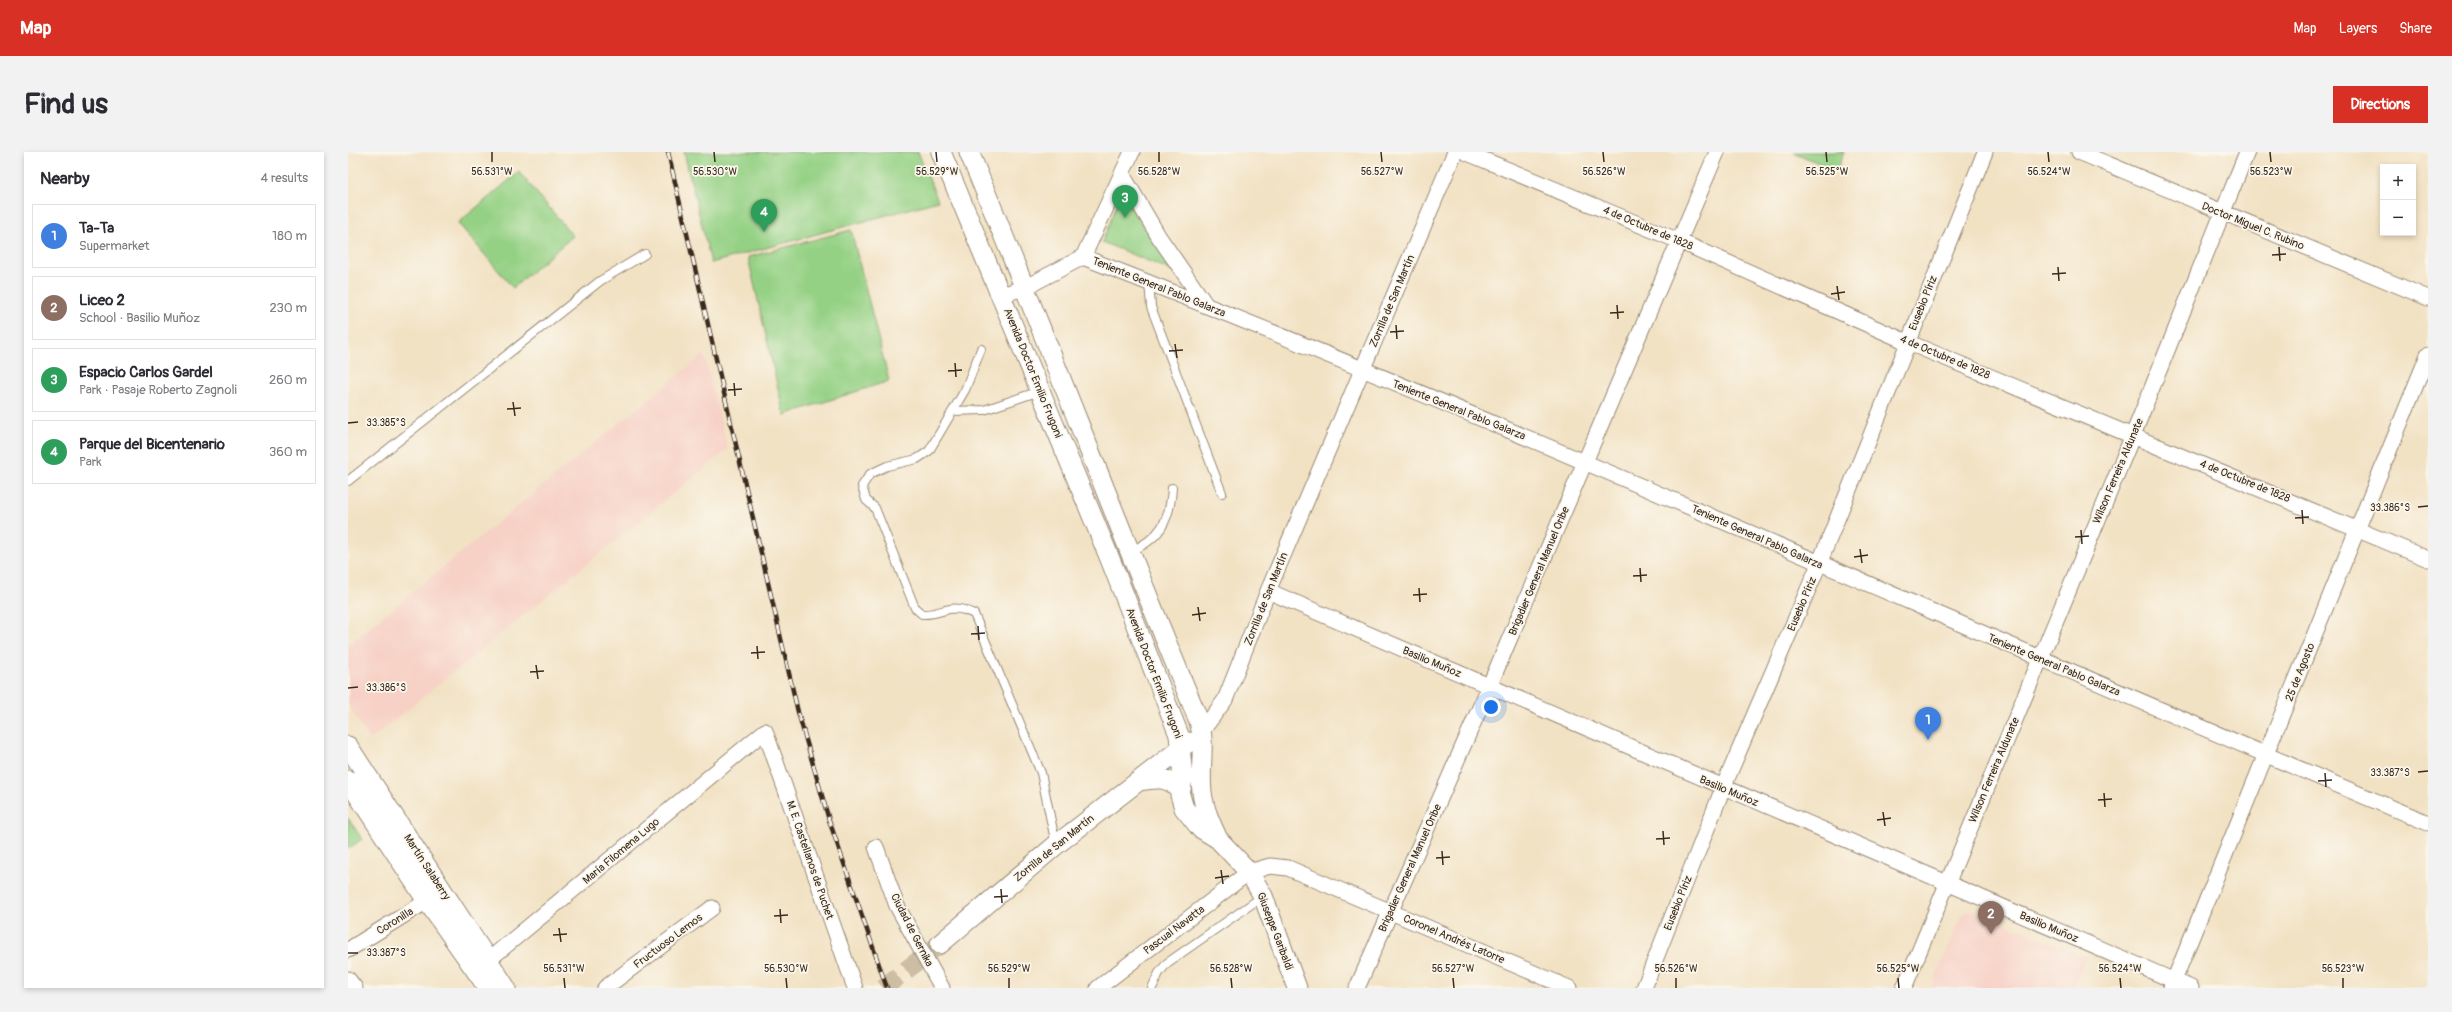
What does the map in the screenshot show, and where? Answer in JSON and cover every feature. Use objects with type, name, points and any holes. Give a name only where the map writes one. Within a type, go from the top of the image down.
[{"type":"street","name":"Avenida Doctor Emilio Frugoni","points":[[941,152],[1002,295],[1110,559],[1179,735],[1182,749],[1181,790],[1184,808],[1200,828],[1218,839]]},
{"type":"street","name":"Avenida Doctor Emilio Frugoni","points":[[969,152],[1026,287],[1129,552],[1202,731],[1202,792],[1206,811],[1218,839]]},
{"type":"street","points":[[1002,295],[1026,287],[1083,257],[1132,152]]},
{"type":"street","name":"Zorrilla de San Martín","points":[[940,944],[1056,845],[1182,749],[1202,731],[1226,700],[1268,591],[1455,152]]},
{"type":"street","name":"4 de Octubre de 1828","points":[[1465,152],[1679,241],[1907,342],[2357,528],[2428,559]]},
{"type":"street","name":"Brigadier General Manuel Oribe","points":[[1357,988],[1489,687],[1717,152]]},
{"type":"street","name":"Eusebio Píriz","points":[[1644,988],[1723,788],[1819,564],[1907,342],[1985,152]]},
{"type":"street","name":"Doctor Miguel C. Rubino","points":[[2079,152],[2222,214],[2428,298]]},
{"type":"street","name":"Wilson Ferreira Aldunate","points":[[1904,988],[2133,435],[2247,152]]},
{"type":"street","points":[[1122,174],[1159,237],[1206,305]]},
{"type":"street","name":"Teniente General Pablo Galarza","points":[[1083,257],[1206,305],[1362,371],[1585,462],[2040,659],[2428,823]]},
{"type":"street","name":"25 de Agosto","points":[[2173,984],[2267,756],[2357,528],[2428,355]]},
{"type":"street","points":[[1110,559],[1129,552]]},
{"type":"street","name":"Basilio Muñoz","points":[[1268,591],[1723,788],[1947,882],[2173,984],[2191,988]]},
{"type":"street","name":"María Filomena Lugo","points":[[482,966],[766,731]]},
{"type":"street","name":"M. E. Castellanos de Puchet","points":[[766,731],[855,988]]},
{"type":"street","name":"Martín Salaberry","points":[[348,746],[443,891],[482,966],[488,988]]},
{"type":"street","points":[[1137,782],[1160,777],[1172,781],[1181,790]]},
{"type":"street","name":"Martín Salaberry","points":[[348,780],[427,901],[482,966],[506,988]]},
{"type":"street","name":"Giuseppe Garibaldi","points":[[1218,839],[1249,872],[1263,896],[1297,988]]},
{"type":"street","name":"Ciudad de Gernika","points":[[876,847],[897,906],[942,988]]},
{"type":"street","name":"Coronel Andrés Latorre","points":[[1249,872],[1270,866],[1288,868],[1569,988]]},
{"type":"street","name":"Pascual Navatta","points":[[1098,988],[1249,872]]},
{"type":"street","name":"Coronilla","points":[[348,950],[443,891]]},
{"type":"street","name":"Fructuoso Lemos","points":[[605,988],[712,908]]},
{"type":"street","points":[[348,979],[354,988]]},
{"type":"lane","points":[[348,481],[600,281],[645,254]]},
{"type":"lane","points":[[1149,282],[1151,307],[1222,493]]},
{"type":"lane","points":[[981,349],[965,390],[930,451],[917,459],[887,466],[870,474],[862,486],[866,500],[875,508],[915,608],[922,614],[931,615],[950,607],[963,609],[974,614],[1041,773],[1056,845]]},
{"type":"lane","points":[[953,411],[984,410],[1040,391]]},
{"type":"lane","points":[[1129,552],[1147,544],[1162,527],[1171,505],[1172,488]]},
{"type":"lane","points":[[1152,988],[1159,973],[1167,963],[1263,896]]},
{"type":"shaded area","points":[[704,354],[728,449],[370,740],[348,705],[348,645]]},
{"type":"shaded area","points":[[1973,910],[2086,957],[2073,988],[1931,988],[1962,914]]},
{"type":"green space","points":[[684,152],[918,152],[938,201],[711,263]]},
{"type":"green space","points":[[1793,152],[1844,152],[1837,171]]},
{"type":"green space","points":[[519,172],[573,236],[513,288],[458,223]]},
{"type":"green space","points":[[1121,194],[1175,272],[1102,242]]},
{"type":"green space","points":[[851,230],[889,381],[784,415],[748,257]]},
{"type":"green space","points":[[348,818],[362,839],[348,849]]},
{"type":"tunnel","points":[[883,988],[940,944]]},
{"type":"railway","points":[[668,152],[798,712],[829,820],[887,988]]},
{"type":"place","name":"Espacio Carlos Gardel","points":[[1125,218]]},
{"type":"place","name":"Parque del Bicentenario","points":[[764,232]]},
{"type":"place","name":"Ta-Ta","points":[[1928,740]]},
{"type":"place","name":"Liceo 2","points":[[1991,934]]}]
